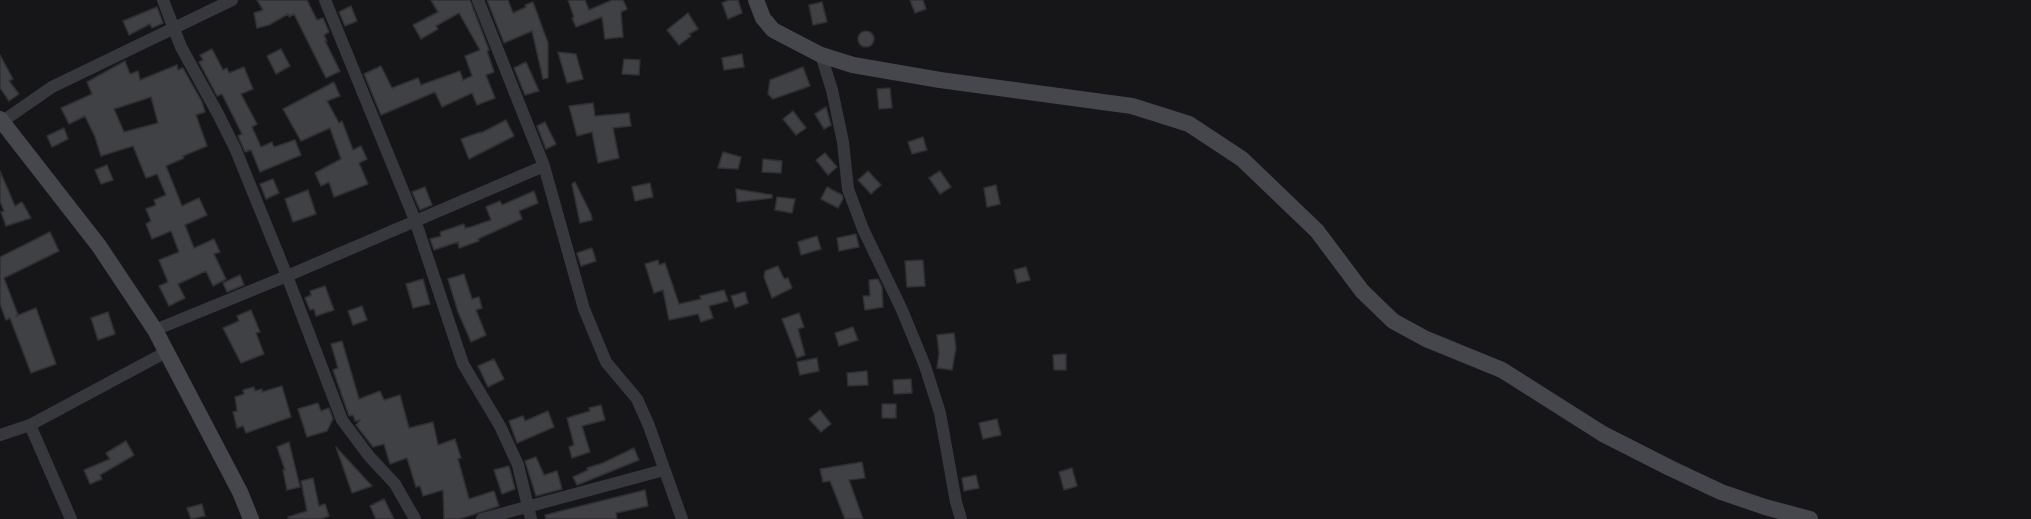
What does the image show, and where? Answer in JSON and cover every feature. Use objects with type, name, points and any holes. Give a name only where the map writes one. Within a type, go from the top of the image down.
[{"type":"street","points":[[163,0],[181,47],[235,148],[342,420],[369,456],[395,484],[415,519]]},
{"type":"street","points":[[232,0],[52,87],[1,121],[99,246],[155,330],[240,492],[251,519]]},
{"type":"street","points":[[325,0],[415,220],[464,364],[500,426],[518,465],[530,513]]},
{"type":"street","points":[[478,0],[544,166],[584,309],[606,362],[638,399],[682,519]]},
{"type":"street","points":[[756,0],[763,18],[773,30],[821,55],[852,65],[940,80],[1132,106],[1189,124],[1242,159],[1317,231],[1362,291],[1393,321],[1426,339],[1502,370],[1603,434],[1670,468],[1721,492],[1810,519]]},
{"type":"street","points":[[821,55],[832,90],[843,142],[848,189],[863,229],[902,310],[925,366],[940,413],[961,519]]},
{"type":"street","points":[[155,330],[544,166]]},
{"type":"street","points":[[0,435],[30,425],[168,351]]},
{"type":"street","points":[[30,425],[70,519]]},
{"type":"street","points":[[482,519],[530,513],[664,470]]},
{"type":"building","points":[[257,0],[307,0],[317,20],[323,18],[329,32],[324,35],[327,41],[325,41],[340,71],[326,78],[294,14],[289,17],[288,14],[269,25],[257,28],[254,13],[263,10]]},
{"type":"building","points":[[431,0],[470,0],[489,50],[487,51],[494,72],[486,75],[495,98],[477,105],[472,93],[442,107],[435,92],[381,115],[364,74],[381,66],[392,88],[418,78],[421,85],[460,71],[463,80],[472,76],[465,56],[480,50],[459,13],[436,26],[438,29],[421,39],[413,25],[438,12]]},
{"type":"building","points":[[487,0],[508,0],[513,13],[533,2],[548,43],[548,78],[543,79],[532,31],[504,43]]},
{"type":"building","points":[[568,0],[585,0],[589,10],[612,0],[623,0],[627,9],[621,12],[623,37],[605,39],[602,17],[576,27]]},
{"type":"building","points":[[738,0],[742,13],[728,19],[722,3]]},
{"type":"building","points":[[910,0],[923,0],[926,9],[915,13]]},
{"type":"building","points":[[822,2],[827,22],[813,25],[809,5]]},
{"type":"building","points":[[351,6],[357,21],[345,26],[339,12]]},
{"type":"building","points":[[157,7],[163,23],[152,28],[150,24],[129,35],[123,21]]},
{"type":"building","points":[[688,13],[698,29],[689,34],[691,36],[679,45],[667,30]]},
{"type":"building","points":[[863,31],[869,31],[874,39],[872,45],[863,47],[858,42],[858,36]]},
{"type":"building","points":[[212,49],[223,70],[227,68],[229,73],[244,67],[253,89],[241,94],[257,124],[252,127],[261,147],[272,142],[274,147],[295,140],[301,155],[260,172],[251,150],[245,152],[238,136],[242,134],[222,94],[217,96],[199,62],[203,60],[200,55]]},
{"type":"building","points":[[281,49],[290,66],[276,74],[267,56]]},
{"type":"building","points":[[558,52],[576,54],[583,79],[567,83]]},
{"type":"building","points":[[742,54],[744,67],[724,70],[722,58]]},
{"type":"building","points":[[0,55],[13,79],[9,81],[19,94],[9,101],[0,88]]},
{"type":"building","points":[[624,59],[640,60],[639,75],[622,74]]},
{"type":"building","points":[[125,61],[130,74],[138,71],[140,80],[177,65],[178,70],[183,68],[202,102],[205,112],[196,115],[207,146],[166,166],[182,206],[199,198],[207,215],[185,225],[194,248],[214,239],[220,252],[214,254],[226,279],[213,286],[206,271],[178,284],[185,298],[169,306],[159,286],[168,282],[159,260],[179,252],[171,231],[152,239],[146,224],[151,221],[146,209],[156,205],[154,200],[166,195],[157,174],[146,178],[133,146],[101,156],[85,116],[69,124],[61,108],[92,94],[87,82]],"holes":[[[151,97],[158,123],[124,132],[114,109]]]},
{"type":"building","points":[[526,62],[539,91],[525,95],[514,68]]},
{"type":"building","points":[[803,67],[810,86],[773,99],[768,94],[770,80]]},
{"type":"building","points":[[334,82],[340,96],[327,101],[339,123],[342,121],[353,150],[361,146],[367,159],[359,163],[368,184],[334,197],[329,182],[321,186],[315,173],[341,159],[330,128],[301,141],[283,109]]},
{"type":"building","points":[[890,88],[892,108],[879,109],[877,89]]},
{"type":"building","points":[[593,103],[595,116],[629,113],[631,126],[613,128],[619,158],[598,163],[592,132],[577,136],[569,106]]},
{"type":"building","points":[[826,107],[831,125],[824,129],[815,114]]},
{"type":"building","points":[[793,111],[806,128],[796,135],[783,119]]},
{"type":"building","points":[[506,120],[514,136],[469,159],[461,139],[481,133]]},
{"type":"building","points":[[545,122],[556,144],[546,149],[537,126]]},
{"type":"building","points":[[64,128],[68,139],[52,147],[47,136]]},
{"type":"building","points":[[923,137],[927,150],[912,154],[908,142]]},
{"type":"building","points":[[723,152],[741,157],[738,169],[718,168]]},
{"type":"building","points":[[825,153],[837,167],[828,175],[816,160]]},
{"type":"building","points":[[763,159],[782,161],[781,173],[762,172]]},
{"type":"building","points":[[107,165],[113,180],[101,184],[95,170]]},
{"type":"building","points":[[0,171],[15,206],[22,202],[31,218],[6,226],[1,212],[4,211],[0,201]]},
{"type":"building","points":[[868,171],[881,185],[871,194],[858,180]]},
{"type":"building","points":[[940,171],[951,187],[940,194],[929,178]]},
{"type":"building","points":[[273,179],[279,193],[266,199],[260,184]]},
{"type":"building","points":[[575,182],[592,220],[580,223],[572,184]]},
{"type":"building","points":[[650,183],[653,197],[635,201],[632,187]]},
{"type":"building","points":[[996,185],[1000,204],[987,207],[984,188]]},
{"type":"building","points":[[425,187],[432,205],[420,210],[412,192]]},
{"type":"building","points":[[827,187],[842,195],[843,199],[838,208],[821,199]]},
{"type":"building","points":[[736,189],[772,195],[772,198],[737,202]]},
{"type":"building","points":[[308,190],[316,214],[293,222],[285,199]]},
{"type":"building","points":[[534,191],[538,203],[519,211],[522,219],[478,239],[479,241],[459,248],[458,242],[434,250],[430,239],[441,236],[440,232],[464,224],[465,228],[491,220],[486,207],[500,201],[502,205]]},
{"type":"building","points":[[777,197],[795,199],[792,213],[775,210]]},
{"type":"building","points":[[50,232],[59,251],[4,278],[18,315],[16,316],[36,308],[56,364],[31,373],[10,318],[6,320],[0,304],[0,257]]},
{"type":"building","points":[[856,234],[859,247],[839,251],[837,238]]},
{"type":"building","points":[[817,236],[821,249],[801,255],[798,242]]},
{"type":"building","points":[[592,248],[596,261],[581,266],[577,253]]},
{"type":"building","points":[[658,260],[659,265],[665,263],[679,304],[724,290],[728,301],[709,306],[713,318],[701,322],[698,314],[669,320],[663,290],[654,293],[645,264]]},
{"type":"building","points":[[923,260],[925,286],[907,287],[905,261]]},
{"type":"building","points":[[778,266],[784,279],[788,278],[792,288],[772,298],[764,277],[765,271]]},
{"type":"building","points":[[1026,267],[1030,280],[1017,283],[1014,270]]},
{"type":"building","points":[[464,274],[472,299],[479,297],[482,308],[476,310],[486,335],[471,342],[458,312],[448,279]]},
{"type":"building","points":[[240,275],[244,285],[227,292],[223,283]]},
{"type":"building","points":[[423,279],[430,304],[413,308],[406,284]]},
{"type":"building","points":[[878,279],[882,287],[883,307],[865,310],[863,296],[870,296],[869,280]]},
{"type":"building","points":[[325,286],[334,310],[316,316],[314,309],[310,310],[305,298],[311,295],[310,291]]},
{"type":"building","points":[[745,292],[748,303],[735,308],[731,296]]},
{"type":"building","points":[[362,306],[367,320],[353,325],[348,311]]},
{"type":"building","points":[[251,310],[260,332],[256,333],[264,354],[241,363],[223,328],[239,321],[237,316]]},
{"type":"building","points":[[108,312],[115,334],[98,340],[91,318]]},
{"type":"building","points":[[799,313],[804,327],[798,329],[805,355],[797,358],[782,319]]},
{"type":"building","points":[[853,327],[858,340],[839,346],[835,333]]},
{"type":"building","points":[[954,333],[956,348],[952,370],[937,368],[939,354],[937,335]]},
{"type":"building","points":[[342,341],[359,399],[380,391],[384,400],[400,395],[409,428],[433,422],[438,445],[455,439],[469,499],[494,491],[499,506],[460,519],[444,519],[443,490],[423,496],[420,486],[416,487],[407,458],[390,464],[384,444],[373,447],[356,425],[360,420],[355,421],[353,415],[349,416],[333,370],[338,368],[331,344]]},
{"type":"building","points":[[1066,354],[1066,370],[1054,370],[1053,355]]},
{"type":"building","points":[[817,358],[819,371],[800,375],[797,362]]},
{"type":"building","points":[[494,359],[504,379],[488,387],[478,366]]},
{"type":"building","points":[[867,371],[868,385],[848,386],[847,373]]},
{"type":"building","points":[[911,379],[912,393],[894,394],[893,380]]},
{"type":"building","points":[[282,386],[291,417],[246,433],[243,426],[237,428],[233,412],[237,411],[235,397],[244,394],[243,390],[254,387],[255,391],[262,389],[262,392]]},
{"type":"building","points":[[318,403],[321,411],[329,408],[333,419],[327,431],[307,437],[298,409]]},
{"type":"building","points":[[882,404],[896,404],[896,418],[882,418]]},
{"type":"building","points":[[601,405],[605,420],[582,426],[590,452],[572,458],[569,447],[574,445],[567,418]]},
{"type":"building","points":[[820,410],[831,424],[821,432],[809,419]]},
{"type":"building","points":[[548,411],[554,427],[517,443],[509,421],[523,416],[525,421]]},
{"type":"building","points":[[997,419],[1001,435],[983,439],[979,423]]},
{"type":"building","points":[[126,441],[134,455],[100,475],[102,479],[90,484],[84,470],[110,459],[106,453]]},
{"type":"building","points":[[289,442],[300,487],[287,490],[283,470],[285,470],[277,447]]},
{"type":"building","points":[[336,447],[372,486],[352,493]]},
{"type":"building","points":[[634,448],[639,460],[577,485],[573,477],[588,470],[587,468]]},
{"type":"building","points":[[536,457],[544,475],[557,471],[562,489],[536,496],[525,461]]},
{"type":"building","points":[[862,462],[865,478],[849,480],[863,519],[845,519],[830,481],[823,482],[820,469]]},
{"type":"building","points":[[509,466],[515,489],[502,494],[494,470]]},
{"type":"building","points":[[1072,468],[1077,486],[1064,490],[1059,472]]},
{"type":"building","points":[[976,475],[979,488],[964,491],[962,478]]},
{"type":"building","points":[[313,478],[319,506],[325,504],[329,516],[321,519],[288,519],[288,517],[307,511],[301,481]]},
{"type":"building","points":[[645,490],[648,506],[616,513],[617,519],[546,519],[545,515]]},
{"type":"building","points":[[384,499],[394,519],[376,519],[370,506]]},
{"type":"building","points":[[202,504],[205,516],[191,519],[187,508]]}]
